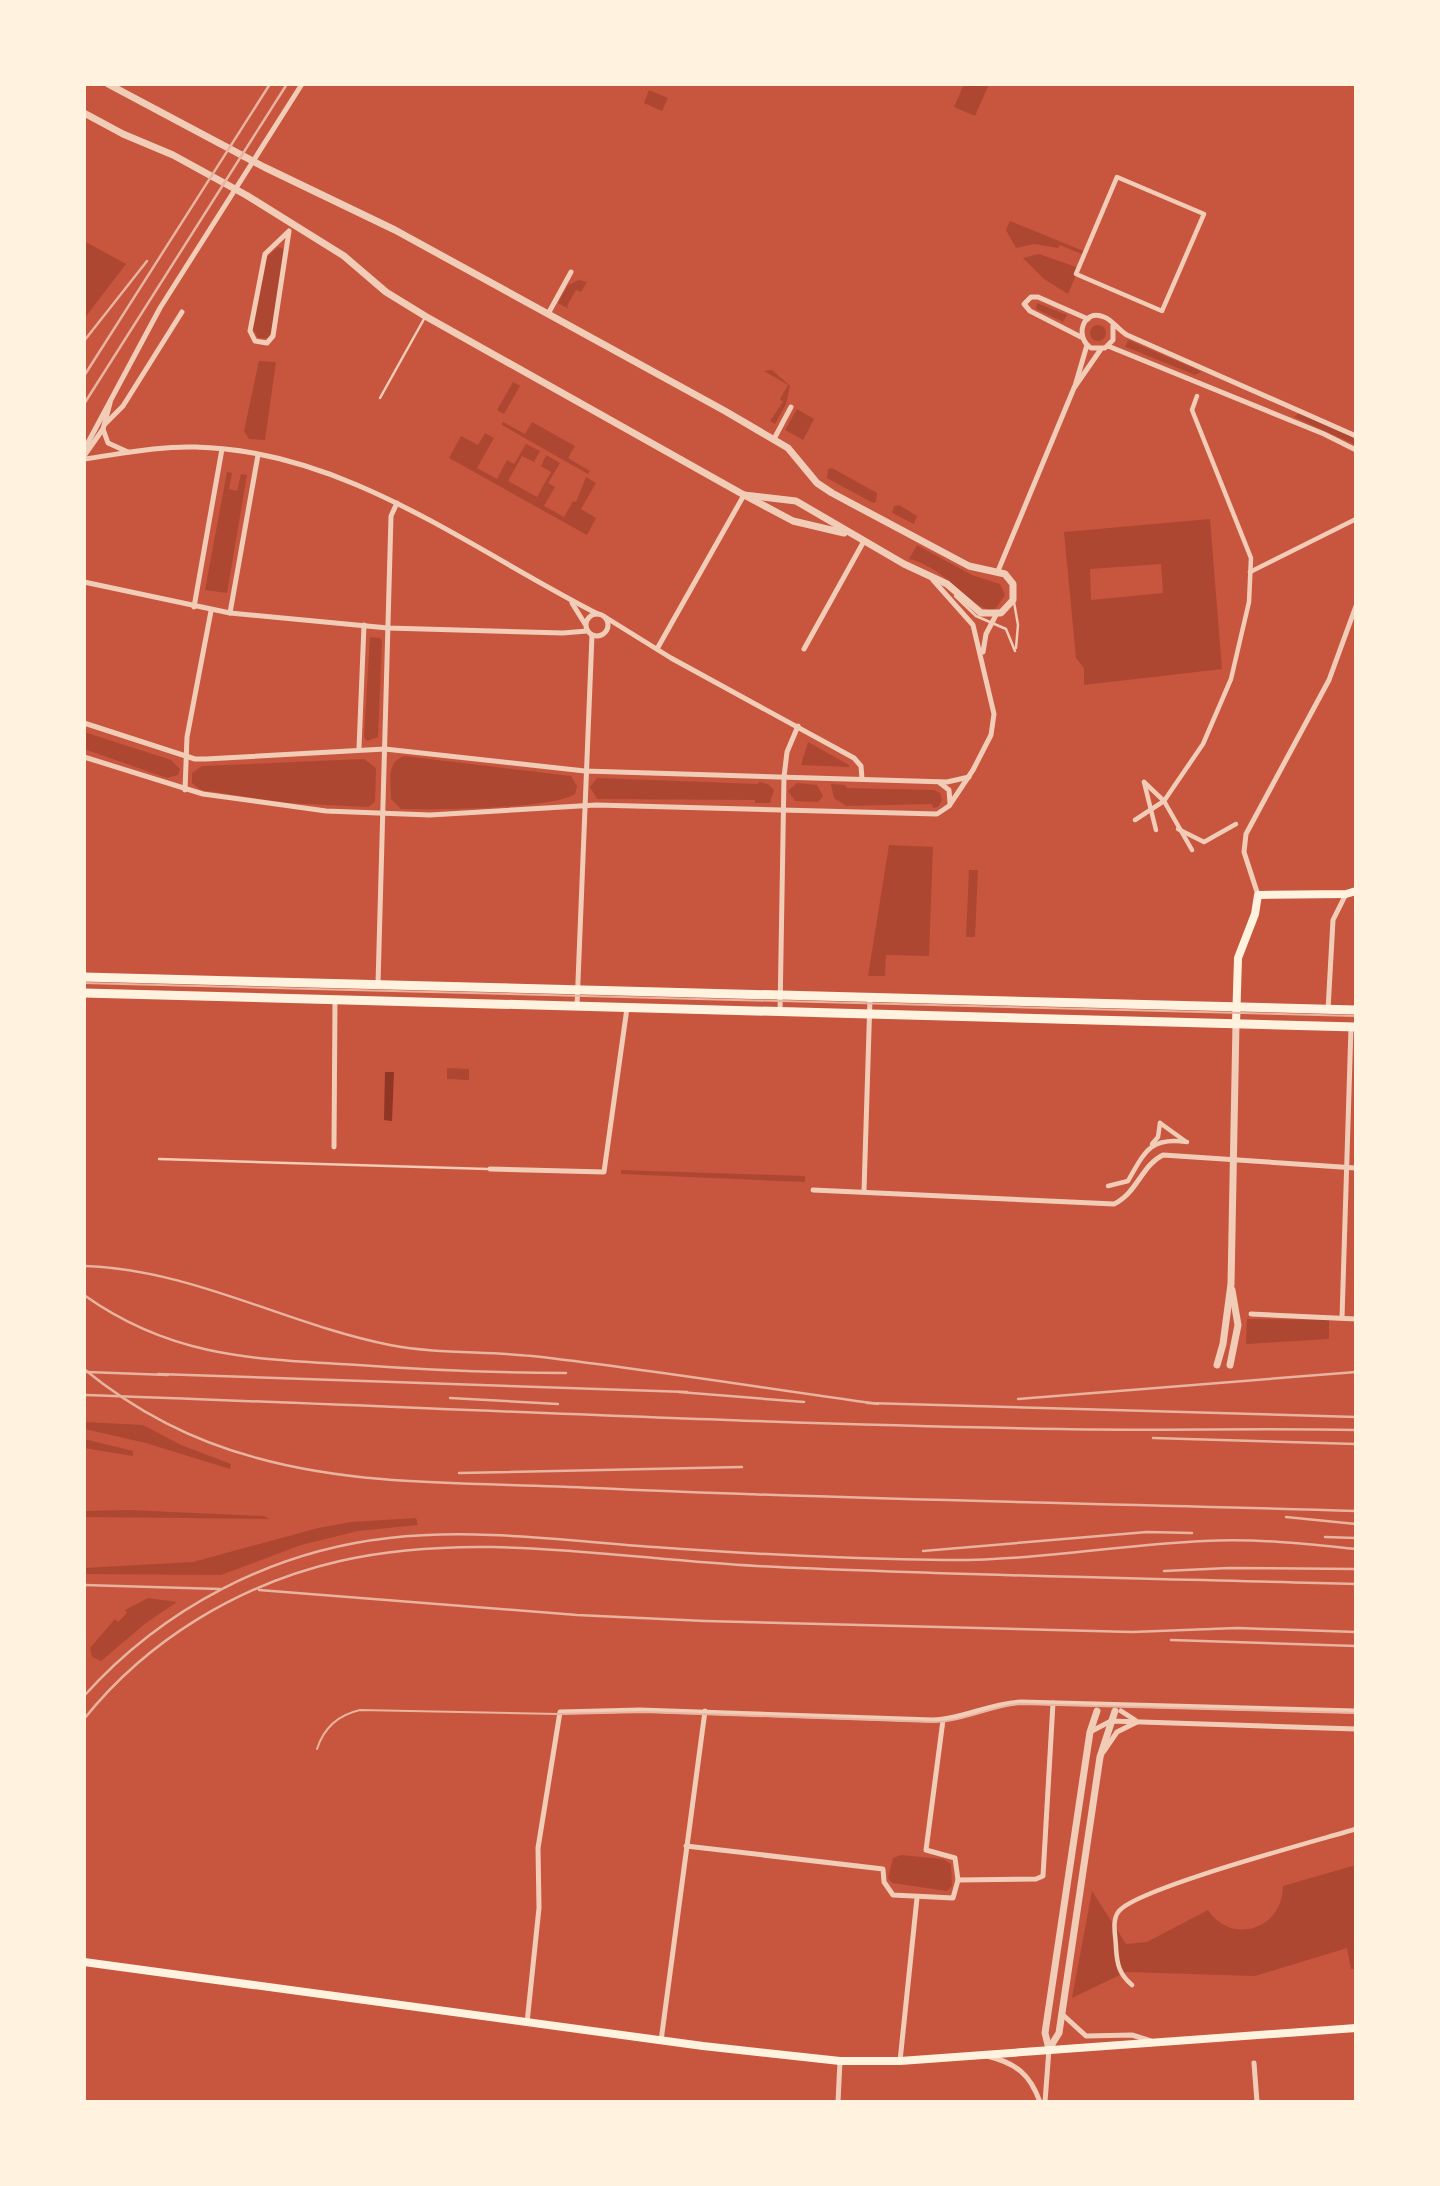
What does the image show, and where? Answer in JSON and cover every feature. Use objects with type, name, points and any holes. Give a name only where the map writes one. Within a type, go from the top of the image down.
[{"type":"main road","points":[[1236,1024],[1238,958],[1255,914],[1258,895],[1346,894],[1356,891]]},
{"type":"main road","points":[[84,977],[1356,1010]]},
{"type":"main road","points":[[84,993],[1354,1027]]},
{"type":"main road","points":[[84,1962],[527,2024],[840,2061],[900,2061],[1356,2028]]},
{"type":"street","points":[[108,84],[264,167],[395,230],[774,439],[798,457],[822,487],[841,499],[969,566],[998,571],[1013,584],[1013,600],[1007,610],[994,619],[983,656]]},
{"type":"street","points":[[84,450],[160,308],[302,84]]},
{"type":"street","points":[[84,113],[186,162],[291,228],[344,256],[386,292],[425,316],[744,495],[793,521],[831,529],[864,541]]},
{"type":"street","points":[[1117,177],[1204,214],[1162,311],[1076,274],[1117,177]]},
{"type":"street","points":[[291,228],[273,336],[267,342],[260,343],[255,341],[250,331],[262,262],[268,249],[291,228]]},
{"type":"street","points":[[548,314],[570,272]]},
{"type":"street","points":[[1101,349],[1087,345],[1081,337],[1030,311],[1025,307],[1025,302],[1038,297],[1088,318],[1099,315],[1126,335],[1356,436]]},
{"type":"street","points":[[84,457],[104,426],[122,406],[181,312]]},
{"type":"street","points":[[1081,337],[1082,327],[1088,318]]},
{"type":"street","points":[[1074,388],[1101,349],[1108,346],[1115,335],[1113,325]]},
{"type":"street","points":[[998,571],[1074,388],[1087,345]]},
{"type":"street","points":[[1108,346],[1356,450]]},
{"type":"street","points":[[1199,383],[1206,376],[1220,376]]},
{"type":"street","points":[[112,396],[104,426],[108,443],[131,452]]},
{"type":"street","points":[[1135,820],[1164,801],[1203,744],[1231,679],[1249,602],[1251,558],[1192,411],[1197,397]]},
{"type":"street","points":[[774,439],[791,407]]},
{"type":"street","points":[[84,457],[194,447],[258,455],[321,471],[397,503],[798,726],[854,758],[861,766],[862,779]]},
{"type":"street","points":[[194,607],[222,449]]},
{"type":"street","points":[[230,613],[258,455]]},
{"type":"street","points":[[744,495],[796,501],[958,592],[981,613],[994,619]]},
{"type":"street","points":[[657,649],[744,495]]},
{"type":"street","points":[[378,985],[391,516],[397,503]]},
{"type":"street","points":[[1250,573],[1356,519]]},
{"type":"street","points":[[804,649],[864,541]]},
{"type":"street","points":[[84,757],[185,790],[285,807],[383,814],[476,813],[584,806],[937,814],[949,806],[988,742],[993,725],[993,703],[983,656],[970,619],[933,579]]},
{"type":"street","points":[[84,582],[211,611],[388,628],[563,633],[588,631],[601,636],[608,625],[605,617]]},
{"type":"street","points":[[570,601],[579,610],[588,631]]},
{"type":"street","points":[[1258,895],[1244,852],[1246,834],[1329,680],[1356,606]]},
{"type":"street","points":[[185,790],[184,755],[211,611]]},
{"type":"street","points":[[577,1006],[588,618],[598,614]]},
{"type":"street","points":[[359,748],[364,625]]},
{"type":"street","points":[[84,723],[184,755],[206,759],[359,748],[585,771],[937,782],[969,777]]},
{"type":"street","points":[[780,1012],[784,777],[787,752],[798,726]]},
{"type":"street","points":[[937,782],[949,790],[949,806]]},
{"type":"street","points":[[1156,830],[1144,782],[1164,801],[1192,850]]},
{"type":"street","points":[[1178,829],[1204,842],[1236,824]]},
{"type":"street","points":[[1328,1010],[1333,920],[1346,894]]},
{"type":"street","points":[[179,979],[179,995]]},
{"type":"street","points":[[864,1191],[870,998]]},
{"type":"street","points":[[334,1147],[335,1000]]},
{"type":"street","points":[[490,1169],[604,1172],[627,1007]]},
{"type":"street","points":[[1217,1366],[1223,1344],[1231,1284],[1236,1024]]},
{"type":"street","points":[[1342,1318],[1346,1168],[1354,1027]]},
{"type":"street","points":[[1108,1186],[1128,1181],[1150,1147],[1158,1137],[1160,1123],[1187,1142],[1165,1139],[1150,1147]]},
{"type":"street","points":[[813,1190],[1114,1204],[1135,1189],[1155,1159],[1163,1155],[1234,1162],[1356,1168]]},
{"type":"street","points":[[1230,1365],[1238,1325],[1231,1284]]},
{"type":"street","points":[[1251,1314],[1356,1319]]},
{"type":"street","points":[[527,2024],[539,1908],[538,1848],[559,1712],[705,1712],[943,1720],[1007,1703],[1356,1711]]},
{"type":"street","points":[[958,1880],[1043,1877],[1053,1703]]},
{"type":"street","points":[[1043,2102],[1049,2049],[1045,2033],[1090,1732],[1097,1711],[1111,1721]]},
{"type":"street","points":[[1049,2049],[1059,2033],[1100,1757],[1111,1721],[1118,1711],[1138,1721]]},
{"type":"street","points":[[661,2041],[705,1712]]},
{"type":"street","points":[[686,1846],[883,1869],[884,1882],[892,1895],[953,1898],[958,1880],[955,1858],[926,1850],[943,1720]]},
{"type":"street","points":[[1090,1732],[1111,1721],[1356,1728]]},
{"type":"street","points":[[1100,1757],[1117,1732],[1138,1721]]},
{"type":"street","points":[[1132,1985],[1122,1977],[1118,1966],[1115,1919],[1121,1908],[1154,1891],[1356,1829]]},
{"type":"street","points":[[900,2061],[917,1898]]},
{"type":"street","points":[[1062,2014],[1086,2036],[1132,2035],[1154,2042]]},
{"type":"street","points":[[977,2054],[1005,2061],[1022,2071],[1033,2083],[1043,2102]]},
{"type":"street","points":[[838,2102],[840,2061]]},
{"type":"street","points":[[1254,2063],[1257,2102]]},
{"type":"lane","points":[[380,398],[425,316]]},
{"type":"lane","points":[[994,619],[1006,629],[1015,651],[1018,625],[1013,600]]},
{"type":"lane","points":[[377,1001],[378,985]]},
{"type":"lane","points":[[159,1159],[490,1169]]},
{"type":"shaded area","points":[[964,84],[989,84],[975,116],[954,107]]},
{"type":"shaded area","points":[[649,90],[668,98],[662,111],[644,103]]},
{"type":"shaded area","points":[[1010,221],[1086,252],[1084,255],[1060,245],[1058,248],[1034,244],[1016,248],[1006,230]]},
{"type":"shaded area","points":[[84,241],[126,264],[84,319]]},
{"type":"shaded area","points":[[278,247],[284,249],[272,331],[268,338],[258,338],[253,329],[267,257]]},
{"type":"shaded area","points":[[1039,254],[1079,268],[1068,294],[1044,279],[1023,258]]},
{"type":"shaded area","points":[[579,280],[587,282],[581,292],[576,290],[567,306],[569,309],[558,303],[568,285]]},
{"type":"shaded area","points":[[1037,303],[1067,315],[1063,322],[1036,309]]},
{"type":"shaded area","points":[[1095,325],[1101,325],[1106,333],[1104,339],[1095,341],[1090,336],[1090,330]]},
{"type":"shaded area","points":[[1128,340],[1201,372],[1195,375],[1125,347]]},
{"type":"shaded area","points":[[259,361],[276,362],[265,440],[249,439],[244,431]]},
{"type":"shaded area","points":[[772,370],[790,386],[786,404],[775,424],[770,421],[783,402],[780,399],[788,385],[764,371]]},
{"type":"shaded area","points":[[513,382],[520,386],[504,414],[497,410]]},
{"type":"shaded area","points":[[797,409],[814,419],[803,440],[785,430]]},
{"type":"shaded area","points":[[1299,413],[1356,439],[1356,445],[1294,417]]},
{"type":"shaded area","points":[[503,422],[525,434],[532,422],[575,446],[568,458],[590,471],[588,474],[502,425]]},
{"type":"shaded area","points":[[485,433],[494,438],[477,468],[497,479],[507,460],[514,464],[526,444],[540,451],[534,462],[522,456],[508,481],[537,497],[551,472],[541,466],[546,455],[560,463],[548,483],[555,487],[544,506],[564,517],[573,501],[576,502],[586,477],[596,483],[581,509],[596,518],[587,535],[449,458],[461,436],[478,445]]},
{"type":"shaded area","points":[[832,468],[877,493],[876,502],[873,503],[827,478],[828,469]]},
{"type":"shaded area","points":[[227,472],[232,473],[229,489],[237,491],[241,474],[247,475],[227,593],[205,590]]},
{"type":"shaded area","points":[[899,505],[917,516],[914,524],[892,513],[894,506]]},
{"type":"shaded area","points":[[1210,519],[1222,669],[1084,685],[1084,668],[1076,658],[1064,532]],"holes":[[[1161,564],[1163,593],[1091,600],[1090,569]]]},
{"type":"shaded area","points":[[917,545],[972,575],[1000,584],[1005,595],[994,611],[975,603],[935,570],[909,559]]},
{"type":"shaded area","points":[[370,637],[380,638],[382,641],[378,737],[367,741],[364,737]]},
{"type":"shaded area","points":[[84,732],[171,760],[180,769],[178,775],[167,778],[84,749]]},
{"type":"shaded area","points":[[808,742],[849,765],[849,767],[801,765]]},
{"type":"shaded area","points":[[404,756],[571,776],[577,786],[575,794],[543,803],[401,809],[391,799],[390,780],[394,763]]},
{"type":"shaded area","points":[[364,759],[376,768],[375,802],[368,807],[287,803],[201,790],[192,783],[192,773],[202,766]]},
{"type":"shaded area","points":[[597,778],[759,782],[768,784],[774,790],[770,803],[755,803],[755,800],[597,799],[590,787]]},
{"type":"shaded area","points":[[797,783],[817,785],[823,796],[818,802],[795,801],[788,791]]},
{"type":"shaded area","points":[[831,784],[845,785],[847,788],[934,790],[940,793],[942,800],[938,807],[933,808],[932,804],[846,806],[834,798]]},
{"type":"shaded area","points":[[889,845],[933,847],[929,956],[886,955],[885,976],[868,976]]},
{"type":"shaded area","points":[[969,870],[978,870],[975,937],[966,937]]},
{"type":"shaded area","points":[[447,1068],[469,1069],[469,1080],[447,1079]]},
{"type":"shaded area","points":[[385,1072],[394,1072],[392,1121],[384,1120]]},
{"type":"shaded area","points":[[621,1170],[805,1176],[805,1182],[621,1174]]},
{"type":"shaded area","points":[[1247,1319],[1329,1320],[1329,1339],[1246,1344]]},
{"type":"shaded area","points":[[84,1422],[143,1425],[181,1445],[231,1464],[230,1469],[146,1443],[84,1429]]},
{"type":"shaded area","points":[[84,1439],[133,1451],[133,1456],[84,1448]]},
{"type":"shaded area","points":[[128,1510],[264,1516],[269,1519],[84,1517],[84,1511]]},
{"type":"shaded area","points":[[416,1518],[418,1525],[358,1531],[301,1545],[221,1575],[84,1574],[84,1568],[193,1562],[318,1528],[351,1522]]},
{"type":"shaded area","points":[[148,1598],[177,1602],[146,1623],[101,1661],[92,1657],[90,1648],[115,1619],[118,1622],[127,1613],[125,1610]]},
{"type":"shaded area","points":[[901,1855],[943,1859],[951,1864],[952,1886],[947,1891],[892,1883],[888,1878],[893,1858]]},
{"type":"shaded area","points":[[1356,1865],[1356,1969],[1351,1969],[1347,1948],[1255,1976],[1126,1972],[1072,1998],[1092,1891],[1126,1944],[1147,1942],[1208,1910],[1218,1921],[1230,1927],[1242,1930],[1254,1928],[1275,1913],[1281,1901],[1283,1886]]},
{"type":"tram line","points":[[84,983],[1356,1016]]},
{"type":"tram line","points":[[317,1749],[333,1723],[360,1710],[559,1714],[644,1712],[933,1722],[1021,1704],[1356,1713]]},
{"type":"railway","points":[[84,376],[270,84]]},
{"type":"railway","points":[[84,404],[287,84]]},
{"type":"railway","points":[[84,341],[147,261]]},
{"type":"railway","points":[[84,1266],[124,1269],[162,1277],[351,1336],[390,1345],[575,1361],[878,1404]]},
{"type":"railway","points":[[84,1295],[149,1332],[182,1343],[249,1357],[462,1371],[566,1373]]},
{"type":"railway","points":[[84,1369],[144,1411],[210,1443],[298,1468],[382,1479],[784,1496],[1356,1511]]},
{"type":"railway","points":[[87,1372],[168,1375]]},
{"type":"railway","points":[[1018,1399],[1356,1372]]},
{"type":"railway","points":[[158,1374],[687,1392]]},
{"type":"railway","points":[[679,1392],[804,1402]]},
{"type":"railway","points":[[84,1395],[940,1427],[1356,1430]]},
{"type":"railway","points":[[450,1398],[558,1404]]},
{"type":"railway","points":[[867,1403],[1356,1417]]},
{"type":"railway","points":[[1153,1438],[1356,1444]]},
{"type":"railway","points":[[459,1473],[742,1467]]},
{"type":"railway","points":[[1286,1517],[1356,1524]]},
{"type":"railway","points":[[923,1551],[1147,1532],[1192,1533]]},
{"type":"railway","points":[[84,1696],[115,1664],[149,1636],[222,1589],[303,1556],[389,1538],[455,1534],[522,1536],[763,1554],[946,1560],[1010,1558],[1223,1540],[1356,1549]]},
{"type":"railway","points":[[1325,1537],[1356,1538]]},
{"type":"railway","points":[[84,1719],[109,1690],[137,1664],[198,1619],[232,1600],[303,1571],[391,1552],[496,1547],[757,1566],[982,1575],[1356,1584]]},
{"type":"railway","points":[[1164,1571],[1229,1568],[1356,1569]]},
{"type":"railway","points":[[84,1585],[220,1589]]},
{"type":"railway","points":[[259,1590],[577,1615],[705,1621],[1132,1632],[1237,1628],[1356,1632]]},
{"type":"railway","points":[[1171,1640],[1356,1646]]}]
